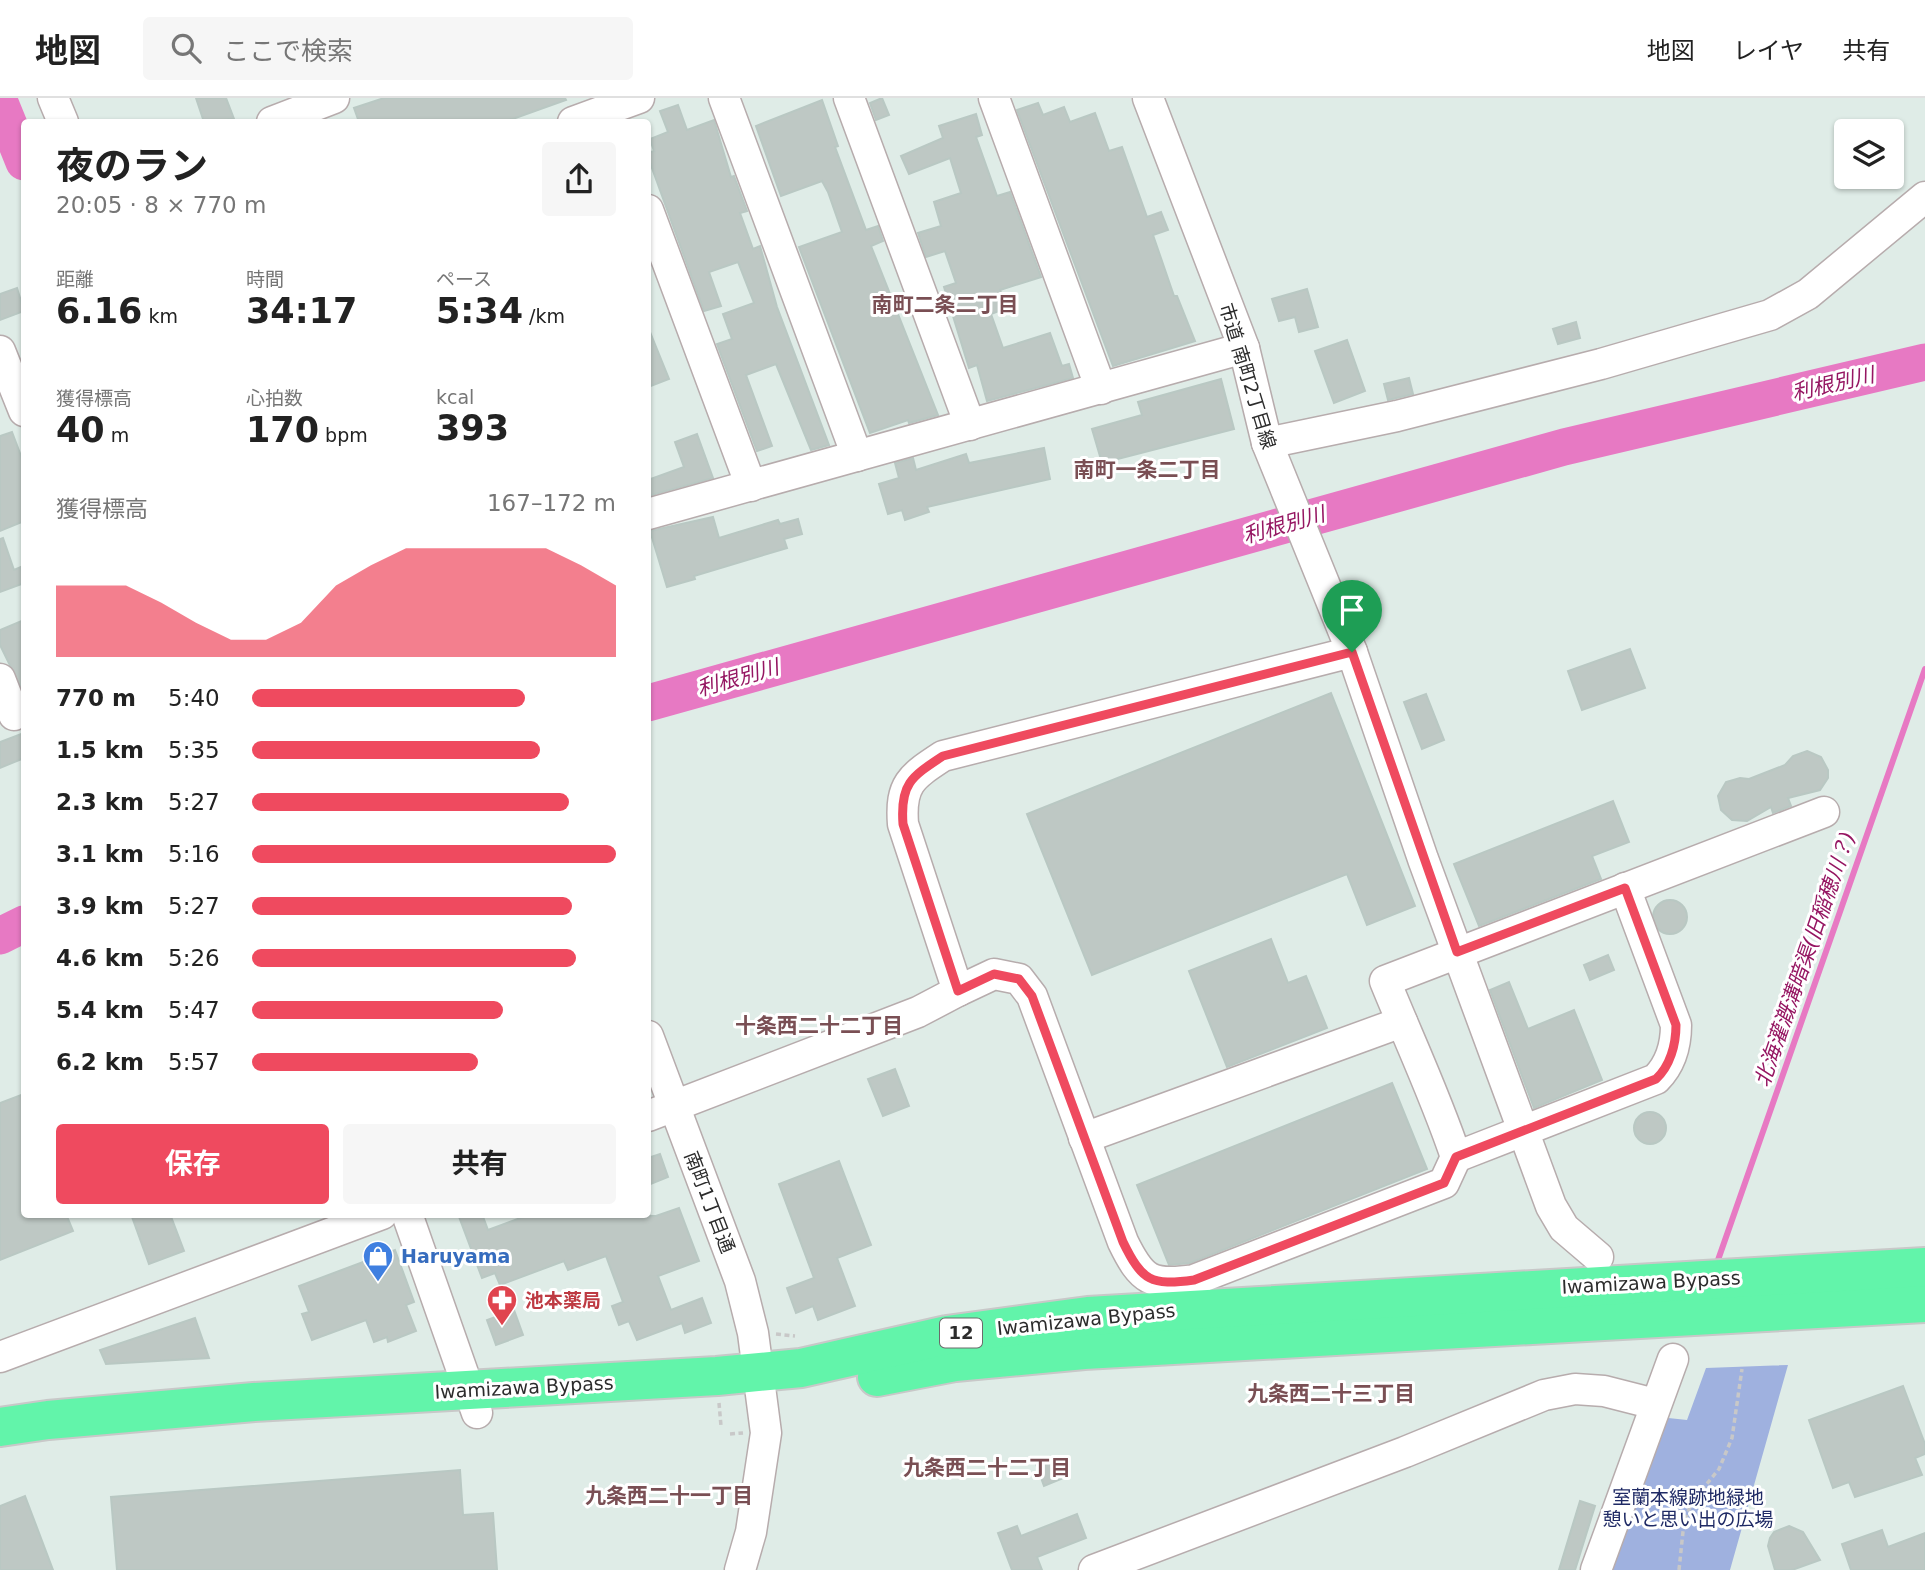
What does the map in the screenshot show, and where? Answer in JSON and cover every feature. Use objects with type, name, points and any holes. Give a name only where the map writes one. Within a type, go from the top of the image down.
[{"type":"highway","name":"Iwamizawa Bypass","points":[[761,1384],[801,1368],[960,1333],[1088,1316],[1925,1267]]},
{"type":"highway","name":"Iwamizawa Bypass","points":[[0,1450],[474,1401],[761,1384],[802,1392],[955,1362],[1084,1350],[1925,1303]]},
{"type":"highway","name":"Iwamizawa Bypass","points":[[0,1427],[254,1402],[474,1401]]},
{"type":"street","points":[[53,98],[63,119]]},
{"type":"street","points":[[582,119],[639,98]]},
{"type":"street","points":[[724,98],[857,456]]},
{"type":"street","points":[[849,98],[970,425]]},
{"type":"street","points":[[994,98],[1101,388]]},
{"type":"street","name":"市道 南町2丁目線","points":[[1148,98],[1244,348],[1270,449],[1352,652],[1550,1206],[1564,1228],[1598,1257]]},
{"type":"street","points":[[282,119],[323,106]]},
{"type":"street","points":[[1270,449],[1499,390],[1770,315],[1808,294],[1836,273],[1925,197]]},
{"type":"street","points":[[651,218],[751,486]]},
{"type":"street","points":[[651,513],[1244,348]]},
{"type":"street","points":[[0,351],[21,404]]},
{"type":"street","points":[[958,991],[903,824],[901,797],[918,772],[943,756],[1352,652]]},
{"type":"street","points":[[0,679],[13,716]]},
{"type":"street","points":[[661,1111],[918,1012],[994,974],[1019,979],[1032,996],[1123,1242],[1137,1272],[1163,1285],[1194,1280],[1444,1183],[1456,1157],[1438,1102],[1385,981],[1824,812]]},
{"type":"street","points":[[1456,1157],[1524,1133],[1656,1079],[1665,1070],[1676,1039],[1676,1025],[1625,888]]},
{"type":"street","points":[[1084,1138],[1402,1022]]},
{"type":"street","name":"南町1丁目通","points":[[651,1053],[661,1111],[740,1281],[761,1384],[765,1450],[751,1532],[740,1570]]},
{"type":"street","points":[[0,1357],[371,1218]]},
{"type":"street","points":[[408,1218],[474,1401]]},
{"type":"street","points":[[1596,1570],[1672,1359]]},
{"type":"street","points":[[1094,1570],[1143,1561],[1544,1395],[1575,1389],[1604,1391],[1655,1405]]},
{"type":"path","points":[[1679,1570],[1684,1522],[1692,1502],[1718,1469],[1732,1438],[1742,1369]]},
{"type":"green space","name":"室蘭本線跡地緑地 憩いと思い出の広場","points":[[1788,1365],[1730,1570],[1606,1570],[1659,1417],[1687,1420],[1706,1368]]},
{"type":"building","points":[[196,98],[226,98],[234,119],[203,119]]},
{"type":"building","points":[[384,98],[566,100],[512,119],[358,119],[354,108]]},
{"type":"building","points":[[882,98],[889,115],[876,120],[870,103]]},
{"type":"building","points":[[822,100],[838,146],[835,147],[866,230],[878,226],[883,241],[871,246],[938,415],[909,423],[908,420],[870,433],[799,247],[842,232],[828,192],[822,181],[781,196],[756,126]]},
{"type":"building","points":[[1038,103],[1043,115],[1064,107],[1070,122],[1095,113],[1109,151],[1122,147],[1147,217],[1161,212],[1168,230],[1153,235],[1174,296],[1177,296],[1195,341],[1113,366],[1017,110]]},
{"type":"building","points":[[678,105],[687,130],[714,120],[731,177],[734,176],[747,211],[740,213],[753,249],[760,246],[777,307],[829,445],[811,450],[776,364],[746,375],[772,446],[757,451],[717,344],[732,339],[723,314],[754,303],[738,262],[709,272],[721,306],[704,311],[651,165],[651,152],[654,151],[651,139],[668,132],[660,111]]},
{"type":"building","points":[[976,114],[982,135],[976,137],[997,196],[1010,192],[1041,277],[1000,290],[1007,308],[991,314],[1003,348],[1050,333],[1062,366],[1069,364],[1073,378],[987,401],[977,365],[969,368],[944,287],[956,283],[945,251],[926,257],[918,233],[941,226],[934,202],[961,193],[950,158],[909,174],[901,156],[943,138],[939,126]]},
{"type":"building","points":[[17,288],[21,312],[0,320],[0,294]]},
{"type":"building","points":[[1307,289],[1318,327],[1299,332],[1295,317],[1279,321],[1272,299]]},
{"type":"building","points":[[1576,322],[1580,338],[1558,344],[1553,329]]},
{"type":"building","points":[[651,334],[669,379],[651,386]]},
{"type":"building","points":[[1347,340],[1365,391],[1334,403],[1315,351]]},
{"type":"building","points":[[1409,378],[1413,394],[1388,400],[1384,384]]},
{"type":"building","points":[[1221,379],[1234,429],[1102,463],[1092,429],[1142,415],[1138,402]]},
{"type":"building","points":[[12,432],[21,456],[21,522],[0,531],[0,436]]},
{"type":"building","points":[[697,434],[713,478],[651,495],[651,479],[684,467],[675,442]]},
{"type":"building","points":[[1044,448],[1050,479],[927,507],[929,512],[905,520],[902,510],[888,514],[879,484],[899,478],[895,463],[913,458],[916,470],[966,454],[969,463]]},
{"type":"building","points":[[713,517],[719,538],[778,520],[780,524],[798,519],[802,534],[784,539],[787,548],[694,576],[695,579],[667,587],[651,531]]},
{"type":"building","points":[[3,538],[14,570],[21,567],[21,584],[0,592],[0,539]]},
{"type":"building","points":[[21,621],[21,688],[0,645],[0,630]]},
{"type":"building","points":[[1630,649],[1645,688],[1582,710],[1568,671]]},
{"type":"building","points":[[1331,693],[1415,906],[1367,925],[1347,874],[1092,975],[1027,814]]},
{"type":"building","points":[[1426,694],[1444,740],[1422,749],[1404,702]]},
{"type":"building","points":[[21,734],[21,759],[0,768],[0,742]]},
{"type":"building","points":[[1807,751],[1821,757],[1828,770],[1828,778],[1820,790],[1788,798],[1791,806],[1773,813],[1771,807],[1747,821],[1732,820],[1721,810],[1718,796],[1726,782],[1740,778],[1749,779],[1785,765],[1793,756]]},
{"type":"building","points":[[1613,801],[1629,842],[1592,856],[1601,879],[1479,926],[1454,864]]},
{"type":"building","points":[[1670,900],[1682,905],[1687,917],[1682,929],[1670,934],[1658,929],[1653,917],[1658,905]]},
{"type":"building","points":[[1271,939],[1288,983],[1306,976],[1327,1028],[1227,1067],[1189,971]]},
{"type":"building","points":[[1608,955],[1614,970],[1590,980],[1584,965]]},
{"type":"building","points":[[1509,982],[1528,1029],[1574,1010],[1602,1080],[1534,1108],[1490,990]]},
{"type":"building","points":[[895,1069],[909,1106],[883,1116],[868,1079]]},
{"type":"building","points":[[1392,1083],[1427,1169],[1190,1263],[1169,1265],[1137,1185]]},
{"type":"building","points":[[21,1095],[21,1218],[68,1218],[73,1231],[0,1260],[0,1103]]},
{"type":"building","points":[[1650,1112],[1662,1116],[1666,1128],[1662,1140],[1650,1144],[1638,1140],[1634,1128],[1638,1116]]},
{"type":"building","points":[[660,1154],[668,1177],[651,1184],[651,1157]]},
{"type":"building","points":[[839,1161],[871,1245],[837,1258],[855,1306],[818,1320],[813,1306],[796,1313],[787,1288],[814,1278],[779,1184]]},
{"type":"building","points":[[679,1208],[699,1261],[658,1276],[671,1310],[702,1298],[711,1323],[685,1333],[682,1323],[637,1340],[629,1321],[619,1325],[612,1306],[623,1302],[606,1256],[568,1270],[564,1261],[500,1285],[495,1273],[482,1278],[460,1218],[484,1218],[488,1230],[520,1218],[656,1216]]},
{"type":"building","points":[[132,1218],[172,1218],[184,1251],[149,1264]]},
{"type":"building","points":[[395,1250],[414,1302],[406,1305],[416,1331],[388,1342],[387,1337],[374,1342],[366,1320],[312,1340],[302,1314],[309,1312],[299,1286]]},
{"type":"building","points":[[514,1310],[523,1335],[496,1345],[487,1320]]},
{"type":"building","points":[[195,1318],[209,1358],[106,1364],[100,1350]]},
{"type":"building","points":[[1903,1386],[1925,1444],[1925,1454],[1915,1458],[1922,1475],[1855,1497],[1849,1482],[1833,1488],[1809,1420]]},
{"type":"building","points":[[1053,1457],[1061,1479],[1044,1486],[1036,1464]]},
{"type":"building","points":[[460,1470],[463,1515],[493,1513],[497,1570],[117,1570],[111,1497]]},
{"type":"building","points":[[25,1496],[53,1570],[0,1570],[0,1506]]},
{"type":"building","points":[[1580,1501],[1595,1506],[1575,1570],[1559,1570]]},
{"type":"building","points":[[1077,1514],[1086,1538],[1037,1557],[1042,1570],[1012,1570],[998,1533],[1017,1526],[1021,1536]]},
{"type":"building","points":[[1789,1526],[1803,1532],[1820,1560],[1792,1570],[1775,1570],[1768,1546],[1770,1538],[1774,1532]]},
{"type":"building","points":[[1882,1530],[1888,1547],[1925,1533],[1925,1570],[1851,1570],[1842,1544]]},
{"type":"waterway","points":[[0,103],[21,155]]},
{"type":"waterway","name":"利根別川","points":[[651,702],[1564,447],[1925,362]]},
{"type":"waterway","name":"北海灌漑溝暗渠(旧稲穂川？)","points":[[1718,1260],[1925,669]]},
{"type":"waterway","name":"利根別川","points":[[0,936],[21,926]]},
{"type":"place","name":"Haruyama","points":[[378,1283]]},
{"type":"place","name":"池本薬局","points":[[502,1327]]},
{"type":"district","name":"南町二条二丁目","points":[[945,305]]},
{"type":"district","name":"南町一条二丁目","points":[[1147,470]]},
{"type":"district","name":"十条西二十二丁目","points":[[819,1026]]},
{"type":"district","name":"九条西二十三丁目","points":[[1331,1394]]},
{"type":"district","name":"九条西二十二丁目","points":[[987,1468]]},
{"type":"district","name":"九条西二十一丁目","points":[[669,1496]]},
{"type":"route","points":[[1352,652],[1457,952],[1625,888],[1676,1025],[1676,1039],[1665,1070],[1656,1079],[1524,1133],[1456,1157],[1444,1183],[1194,1280],[1163,1285],[1137,1272],[1123,1242],[1032,996],[1019,979],[994,974],[958,991],[903,824],[901,797],[918,772],[943,756],[1352,652]]}]
